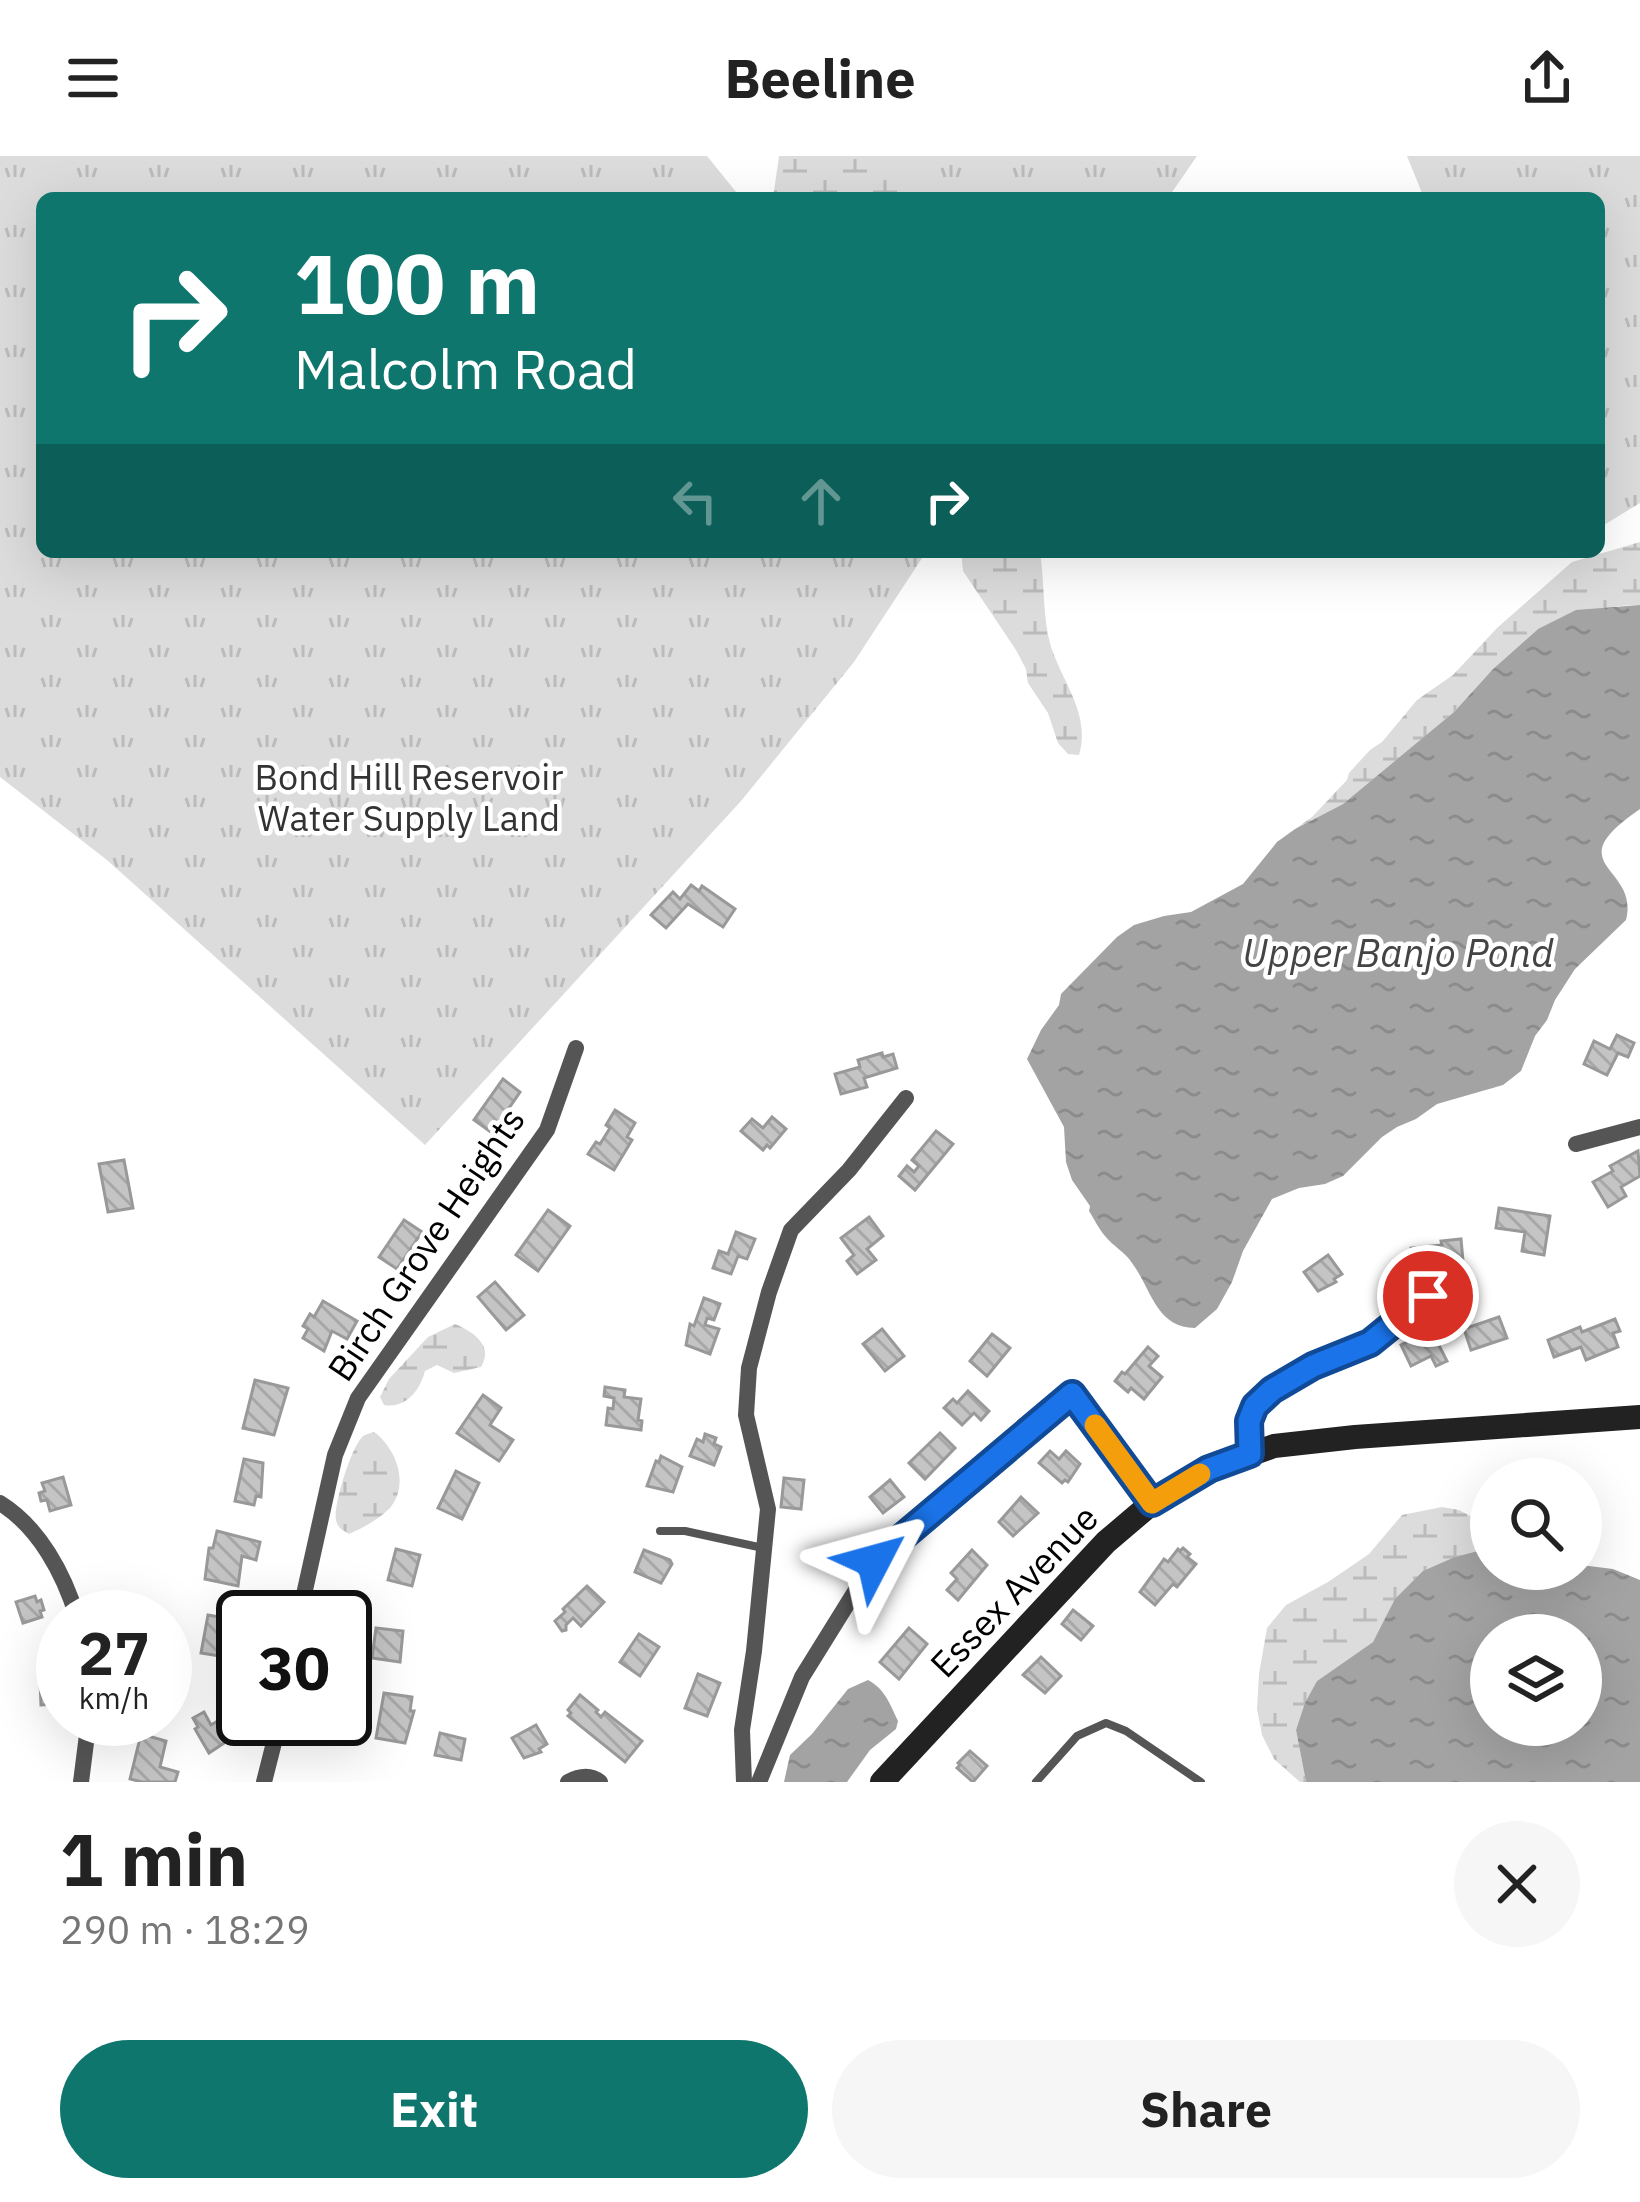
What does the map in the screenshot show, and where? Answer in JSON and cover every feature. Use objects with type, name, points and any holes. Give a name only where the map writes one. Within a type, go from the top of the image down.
[{"type":"street","name":"Birch Grove Heights","points":[[305,1590],[335,1455],[358,1398],[547,1130],[576,1048]]},
{"type":"street","points":[[744,1782],[742,1730],[768,1509],[746,1415],[749,1368],[791,1230],[849,1171],[906,1098]]},
{"type":"street","points":[[1576,1144],[1640,1127]]},
{"type":"street","points":[[1250,1454],[1249,1421],[1255,1406],[1272,1390],[1313,1366],[1370,1343],[1428,1296]]},
{"type":"street","points":[[759,1782],[802,1677],[874,1561],[1072,1394],[1152,1503]]},
{"type":"street","name":"Essex Avenue","points":[[882,1782],[1106,1542],[1152,1503],[1209,1469],[1274,1446],[1640,1417]]},
{"type":"street","points":[[0,1503],[33,1529],[67,1590]]},
{"type":"street","points":[[81,1782],[86,1746]]},
{"type":"street","points":[[264,1782],[273,1746]]},
{"type":"street","points":[[568,1782],[580,1776],[600,1782]]},
{"type":"lane","points":[[660,1532],[686,1532],[765,1548]]},
{"type":"lane","points":[[1036,1782],[1077,1736],[1106,1723],[1126,1731],[1201,1782]]},
{"type":"green space","name":"Bond Hill Reservoir Water Supply Land","points":[[0,156],[707,156],[736,192],[36,192],[36,558],[922,558],[854,662],[741,801],[425,1145],[107,860],[0,777]]},
{"type":"green space","points":[[779,156],[946,156],[973,192],[774,192]]},
{"type":"green space","points":[[885,156],[1197,156],[1172,192],[914,192]]},
{"type":"green space","points":[[1407,156],[1640,156],[1640,503],[1605,524],[1605,192],[1422,192]]},
{"type":"green space","name":"Upper Banjo Pond","points":[[1640,542],[1640,605],[1618,606],[1538,629],[1410,749],[1343,804],[1295,829],[1347,780],[1417,700],[1453,675],[1497,628],[1572,562],[1605,558],[1605,552]]},
{"type":"green space","points":[[962,558],[1040,558],[1048,635],[1079,713],[1079,755],[1068,754],[1058,743],[1016,650],[963,571]]},
{"type":"green space","points":[[455,1324],[483,1346],[481,1367],[454,1373],[437,1365],[425,1371],[416,1391],[405,1401],[384,1405],[380,1397],[389,1379],[428,1337]]},
{"type":"green space","points":[[374,1432],[394,1457],[399,1488],[386,1512],[349,1534],[336,1520],[340,1492],[355,1449],[363,1436]]},
{"type":"green space","points":[[1442,1507],[1470,1516],[1470,1554],[1455,1557],[1384,1624],[1373,1642],[1317,1681],[1296,1730],[1306,1782],[1300,1782],[1274,1759],[1262,1735],[1257,1709],[1267,1628],[1286,1605],[1369,1554],[1402,1515]]},
{"type":"water","name":"Upper Banjo Pond","points":[[1640,605],[1640,809],[1616,828],[1604,843],[1602,855],[1622,888],[1626,920],[1575,969],[1535,1036],[1521,1071],[1503,1085],[1437,1104],[1397,1127],[1343,1176],[1272,1199],[1217,1309],[1195,1328],[1171,1321],[1089,1211],[1066,1162],[1064,1127],[1027,1059],[1061,994],[1134,925],[1191,912],[1243,884],[1277,842],[1343,804],[1454,712],[1538,629],[1576,610]]},
{"type":"water","points":[[1470,1553],[1470,1590],[1602,1590],[1602,1568],[1640,1580],[1640,1782],[1306,1782],[1296,1730],[1317,1681],[1373,1642],[1395,1599],[1423,1571]]},
{"type":"water","points":[[868,1680],[886,1698],[898,1721],[896,1729],[870,1750],[847,1782],[784,1782],[790,1755],[848,1689]]},
{"type":"building","points":[[691,885],[699,891],[702,886],[735,909],[723,927],[688,904],[666,928],[651,915],[673,892],[680,899]]},
{"type":"building","points":[[1617,1035],[1634,1043],[1628,1057],[1618,1053],[1607,1075],[1584,1064],[1594,1041],[1610,1049]]},
{"type":"building","points":[[882,1053],[883,1057],[893,1054],[897,1068],[864,1078],[867,1087],[841,1094],[835,1074],[860,1067],[858,1060]]},
{"type":"building","points":[[503,1079],[520,1092],[492,1133],[474,1120]]},
{"type":"building","points":[[615,1110],[635,1123],[627,1137],[632,1140],[614,1170],[588,1154],[610,1128],[606,1125]]},
{"type":"building","points":[[772,1117],[786,1129],[763,1150],[741,1131],[752,1119],[763,1128]]},
{"type":"building","points":[[936,1131],[953,1144],[915,1190],[899,1176],[907,1166],[914,1172],[919,1166],[912,1160]]},
{"type":"building","points":[[1638,1151],[1640,1176],[1621,1187],[1626,1196],[1608,1207],[1593,1182]]},
{"type":"building","points":[[124,1160],[133,1208],[108,1212],[99,1164]]},
{"type":"building","points":[[1499,1208],[1550,1216],[1544,1255],[1522,1251],[1525,1232],[1496,1228]]},
{"type":"building","points":[[548,1210],[570,1226],[538,1271],[516,1255]]},
{"type":"building","points":[[869,1217],[883,1236],[867,1249],[876,1260],[857,1274],[847,1261],[854,1255],[841,1238]]},
{"type":"building","points":[[404,1220],[422,1232],[397,1269],[379,1257]]},
{"type":"building","points":[[736,1232],[755,1239],[747,1259],[738,1256],[731,1274],[713,1268],[719,1251],[728,1254]]},
{"type":"building","points":[[1461,1239],[1463,1261],[1413,1270],[1411,1248]]},
{"type":"building","points":[[1328,1255],[1342,1274],[1318,1291],[1304,1272]]},
{"type":"building","points":[[495,1282],[524,1315],[506,1330],[478,1297]]},
{"type":"building","points":[[704,1298],[720,1304],[714,1320],[707,1318],[705,1325],[719,1329],[710,1354],[686,1345],[690,1324],[694,1326]]},
{"type":"building","points":[[323,1301],[357,1321],[347,1339],[332,1331],[324,1351],[303,1338],[308,1329],[303,1326]]},
{"type":"building","points":[[1499,1317],[1507,1338],[1471,1350],[1464,1329]]},
{"type":"building","points":[[1615,1319],[1620,1331],[1613,1333],[1618,1347],[1586,1360],[1581,1347],[1554,1357],[1548,1340]]},
{"type":"building","points":[[882,1329],[904,1356],[885,1371],[863,1344]]},
{"type":"building","points":[[1431,1330],[1447,1361],[1436,1366],[1431,1356],[1411,1366],[1401,1345]]},
{"type":"building","points":[[992,1334],[1010,1348],[987,1376],[970,1361]]},
{"type":"building","points":[[1148,1347],[1158,1356],[1149,1366],[1162,1377],[1144,1399],[1115,1381]]},
{"type":"building","points":[[255,1380],[288,1388],[274,1435],[243,1428]]},
{"type":"building","points":[[605,1387],[641,1399],[641,1430],[606,1425],[614,1398],[604,1396]]},
{"type":"building","points":[[968,1391],[989,1411],[981,1420],[974,1413],[962,1425],[944,1408]]},
{"type":"building","points":[[483,1395],[501,1408],[490,1425],[513,1440],[499,1461],[457,1433]]},
{"type":"building","points":[[940,1433],[955,1448],[925,1479],[909,1463]]},
{"type":"building","points":[[705,1434],[716,1438],[714,1444],[721,1447],[714,1465],[690,1456],[697,1439],[703,1442]]},
{"type":"building","points":[[1050,1451],[1059,1459],[1066,1451],[1080,1464],[1068,1482],[1062,1483],[1039,1463]]},
{"type":"building","points":[[661,1456],[682,1467],[673,1492],[647,1486]]},
{"type":"building","points":[[244,1459],[263,1463],[261,1497],[256,1496],[254,1505],[235,1501]]},
{"type":"building","points":[[456,1471],[479,1483],[462,1519],[438,1508]]},
{"type":"building","points":[[63,1477],[71,1505],[50,1511],[47,1500],[41,1501],[42,1483]]},
{"type":"building","points":[[784,1478],[804,1480],[801,1509],[781,1507]]},
{"type":"building","points":[[890,1480],[904,1497],[883,1513],[870,1497]]},
{"type":"building","points":[[1021,1497],[1038,1513],[1013,1536],[999,1522]]},
{"type":"building","points":[[217,1531],[260,1542],[256,1560],[242,1556],[238,1586],[205,1579],[209,1548],[213,1548]]},
{"type":"building","points":[[1183,1548],[1196,1564],[1155,1605],[1140,1592],[1164,1559],[1168,1562]]},
{"type":"building","points":[[396,1549],[420,1555],[412,1586],[388,1580]]},
{"type":"building","points":[[644,1550],[670,1560],[661,1583],[635,1572]]},
{"type":"building","points":[[972,1550],[987,1565],[958,1600],[947,1590],[957,1579],[951,1573]]},
{"type":"building","points":[[587,1586],[604,1602],[581,1626],[573,1618],[562,1631],[555,1621]]},
{"type":"building","points":[[35,1596],[36,1619],[23,1623],[16,1602]]},
{"type":"building","points":[[1073,1610],[1093,1626],[1081,1640],[1062,1624]]},
{"type":"building","points":[[208,1615],[216,1616],[216,1655],[201,1653]]},
{"type":"building","points":[[376,1628],[403,1631],[400,1662],[372,1658]]},
{"type":"building","points":[[909,1628],[927,1644],[899,1679],[880,1662]]},
{"type":"building","points":[[639,1634],[659,1647],[640,1676],[620,1662]]},
{"type":"building","points":[[1041,1657],[1061,1676],[1045,1693],[1023,1675]]},
{"type":"building","points":[[698,1674],[720,1683],[707,1716],[685,1708]]},
{"type":"building","points":[[384,1693],[412,1697],[410,1711],[414,1711],[405,1743],[376,1738]]},
{"type":"building","points":[[580,1695],[601,1717],[605,1712],[642,1741],[625,1762],[568,1716]]},
{"type":"building","points":[[204,1712],[211,1725],[216,1722],[220,1746],[209,1753],[193,1718]]},
{"type":"building","points":[[536,1725],[547,1744],[541,1752],[524,1758],[512,1738]]},
{"type":"building","points":[[440,1733],[465,1739],[461,1760],[435,1755]]},
{"type":"building","points":[[138,1746],[165,1746],[160,1767],[178,1772],[175,1782],[130,1779]]},
{"type":"building","points":[[970,1751],[987,1766],[973,1782],[957,1768]]},
{"type":"slow traffic","points":[[1095,1425],[1152,1503],[1200,1474]]},
{"type":"route","points":[[874,1561],[1072,1394],[1152,1503],[1209,1469],[1250,1454],[1249,1421],[1255,1406],[1272,1390],[1313,1366],[1370,1343],[1428,1296]]}]
